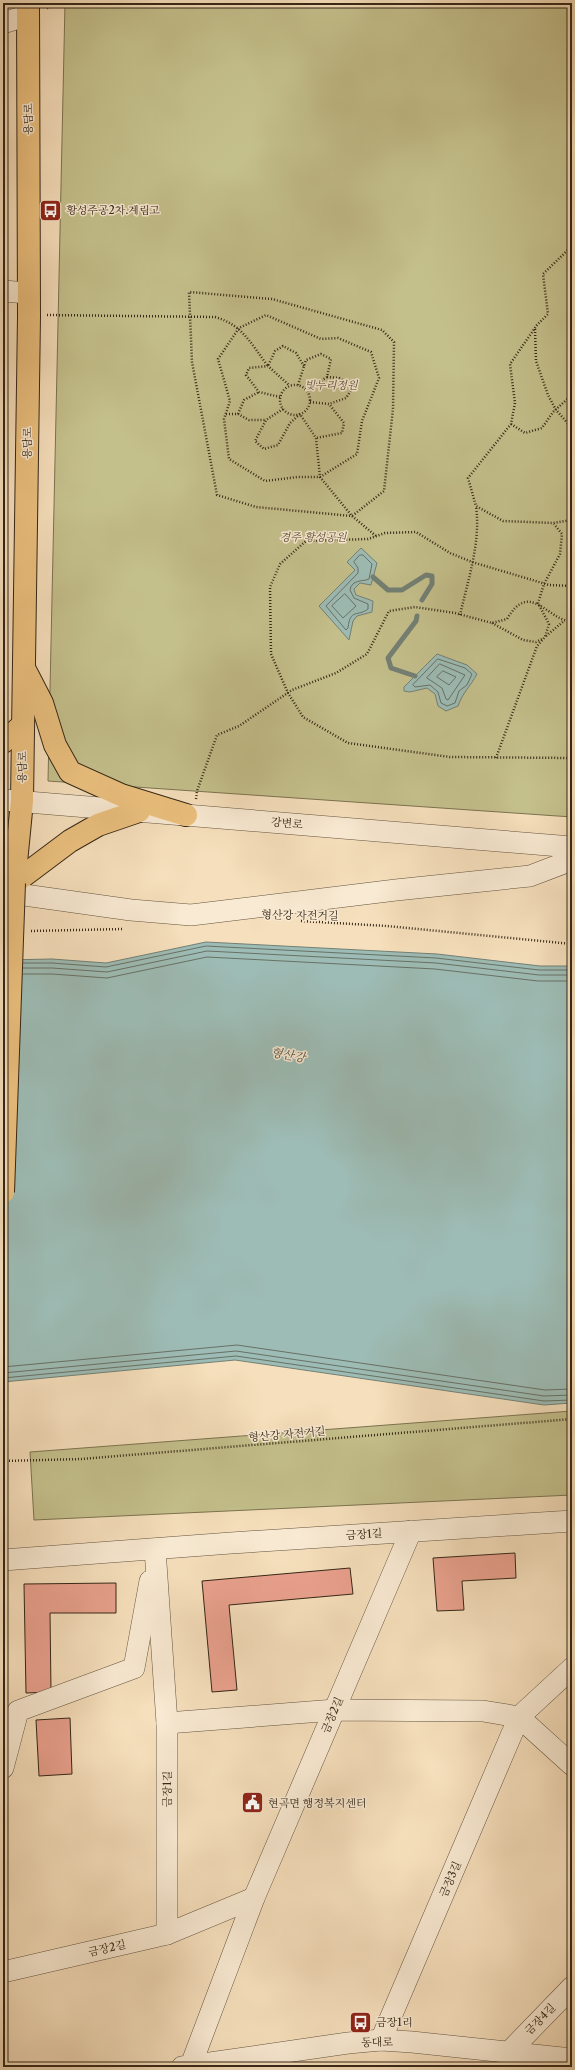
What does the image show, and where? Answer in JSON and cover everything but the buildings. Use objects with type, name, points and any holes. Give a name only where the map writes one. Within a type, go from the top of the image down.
[{"type":"main road","name":"용담로","points":[[3,1192],[7,882],[12,801],[23,725],[29,316],[28,9]]},
{"type":"main road","points":[[24,667],[42,703],[55,745],[70,772],[121,795],[190,816]]},
{"type":"main road","points":[[3,742],[23,725]]},
{"type":"main road","points":[[7,882],[70,841],[98,826],[139,811]]},
{"type":"street","points":[[3,23],[28,9]]},
{"type":"street","points":[[3,291],[28,293]]},
{"type":"street","name":"강변로","points":[[12,801],[572,847]]},
{"type":"street","points":[[7,882],[131,910],[191,915],[396,890],[530,876],[572,860]]},
{"type":"street","name":"금장1길","points":[[3,1560],[155,1548],[572,1521]]},
{"type":"street","name":"금장2길","points":[[187,2066],[254,1898],[411,1532]]},
{"type":"street","points":[[3,1768],[18,1711],[134,1668],[155,1548]]},
{"type":"street","name":"금장1길","points":[[155,1548],[167,1722],[167,1934]]},
{"type":"street","name":"금장3길","points":[[381,2040],[519,1717],[572,1668]]},
{"type":"street","points":[[167,1722],[335,1710],[483,1711],[519,1717],[572,1765]]},
{"type":"street","name":"금장2길","points":[[3,1972],[167,1934],[254,1898]]},
{"type":"street","name":"금장4길","points":[[509,2052],[572,1987]]},
{"type":"street","name":"동대로","points":[[187,2066],[348,2043],[381,2040],[572,2059]]},
{"type":"path","points":[[460,615],[472,562],[478,522],[476,506],[468,478],[511,424],[515,403],[510,364],[535,329],[548,314],[543,274],[572,246]]},
{"type":"path","points":[[189,292],[272,299],[382,330],[394,342],[393,409],[384,491],[352,516],[256,507],[217,495],[192,362],[189,292]]},
{"type":"path","points":[[266,315],[321,339],[338,338],[371,352],[379,378],[362,421],[357,454],[320,476],[265,481],[229,459],[224,418],[226,414],[230,401],[218,359],[239,328],[266,315]]},
{"type":"path","points":[[29,316],[215,317],[229,321],[239,328],[268,366],[288,385],[298,384],[307,390],[310,402],[307,409],[290,423],[278,445],[264,449],[255,441],[266,420],[283,409]]},
{"type":"path","points":[[535,329],[536,361],[556,410],[572,428]]},
{"type":"path","points":[[268,366],[275,351],[283,346],[296,353],[304,366]]},
{"type":"path","points":[[298,384],[306,360],[321,354],[331,359],[327,377]]},
{"type":"path","points":[[268,366],[248,368],[246,375],[259,392],[280,397]]},
{"type":"path","points":[[307,390],[327,377],[339,378],[353,386],[346,398],[329,404],[310,402]]},
{"type":"path","points":[[288,385],[280,397],[283,409],[291,414],[300,414]]},
{"type":"path","points":[[238,414],[244,400],[259,392]]},
{"type":"path","points":[[511,424],[525,433],[542,428],[556,410],[572,395]]},
{"type":"path","points":[[316,438],[342,433],[344,423],[329,404]]},
{"type":"path","points":[[226,414],[238,414],[249,420],[266,420]]},
{"type":"path","points":[[300,414],[316,438],[320,476],[352,516],[376,536]]},
{"type":"path","points":[[476,506],[503,521],[553,523],[572,520]]},
{"type":"path","points":[[190,816],[197,791],[217,735],[239,726],[288,693],[336,673],[367,654],[389,611],[415,607],[460,615],[492,623],[523,640],[536,642],[545,637],[549,624],[538,603],[544,584],[560,554],[562,534],[553,523]]},
{"type":"path","points":[[572,586],[544,584],[472,562],[450,554],[416,532],[384,533],[368,539],[306,541],[280,564],[270,587],[271,654],[288,693],[303,717],[348,743],[450,757],[572,758]]},
{"type":"path","points":[[492,623],[508,619],[513,609],[523,602],[538,603],[564,621],[572,622]]},
{"type":"path","points":[[496,758],[537,646],[564,621]]},
{"type":"path","name":"형산강 자전거길","points":[[298,921],[387,926],[572,944]]},
{"type":"path","points":[[27,932],[123,929]]},
{"type":"path","name":"형산강 자전거길","points":[[3,1461],[80,1459],[572,1419]]},
{"type":"green space","name":"경주 황성공원","points":[[65,3],[572,3],[572,817],[48,781]]},
{"type":"green space","points":[[572,1411],[572,1495],[34,1520],[30,1452]]},
{"type":"water","points":[[361,548],[377,563],[371,585],[360,583],[354,589],[356,595],[373,601],[372,612],[357,616],[353,621],[349,640],[319,606],[355,570],[347,562]]},
{"type":"water","points":[[437,654],[467,665],[477,674],[458,706],[446,711],[438,706],[435,694],[427,688],[410,692],[404,691],[404,687]]},
{"type":"water","name":"형산강","points":[[206,942],[437,954],[540,966],[572,966],[572,1403],[544,1405],[235,1360],[3,1382],[3,960],[52,959],[106,963]]},
{"type":"waterway","points":[[373,577],[388,590],[402,590],[426,575],[432,576],[432,584],[422,600]]},
{"type":"waterway","points":[[415,676],[391,668],[388,658],[416,621],[417,616]]},
{"type":"place","name":"황성주공2차.계림고","points":[[51,210]]},
{"type":"place","name":"현곡면 행정복지센터","points":[[252,1803]]},
{"type":"place","name":"금장1리","points":[[361,2022]]},
{"type":"park label","name":"빛누리정원","points":[[331,385]]}]
